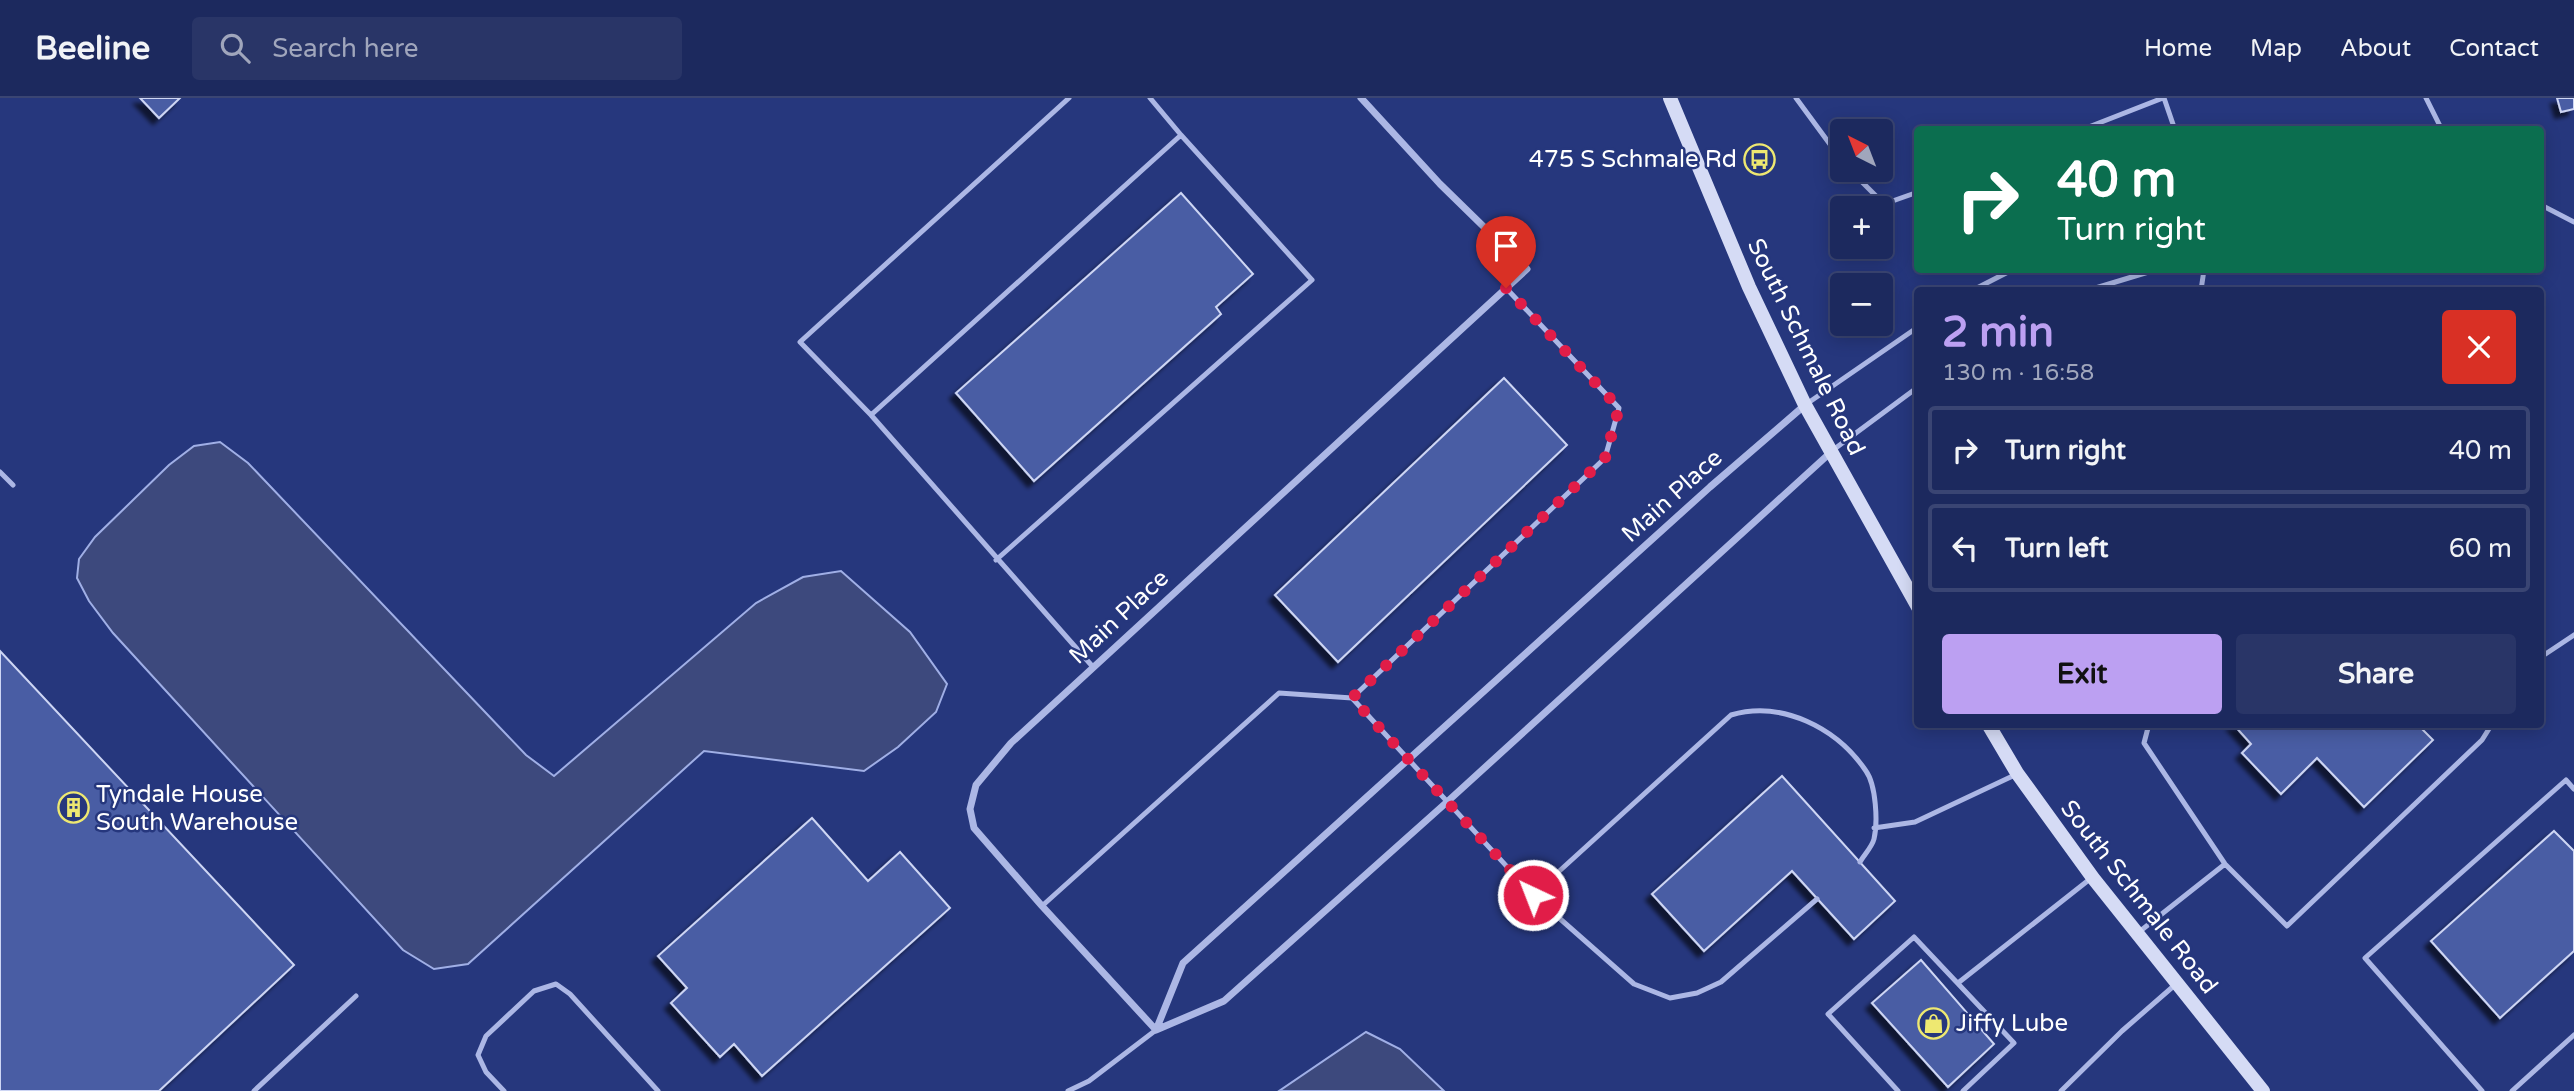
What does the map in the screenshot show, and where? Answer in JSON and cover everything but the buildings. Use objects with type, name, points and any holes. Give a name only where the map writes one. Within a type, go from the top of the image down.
[{"type":"main road","name":"South Schmale Road","points":[[1670,98],[1749,287],[1805,405],[1914,600]]},
{"type":"main road","name":"South Schmale Road","points":[[1990,728],[2017,774],[2092,878],[2257,1089]]},
{"type":"street","name":"Main Place","points":[[1360,98],[1440,184],[1527,270],[1012,743],[976,785],[970,809],[974,828],[1156,1030],[1183,963],[1710,487],[1805,405]]},
{"type":"street","points":[[1156,1030],[1224,1001],[1830,453]]},
{"type":"lane","points":[[1069,98],[800,342],[871,415],[1093,667]]},
{"type":"lane","points":[[996,560],[1312,280],[1150,98]]},
{"type":"lane","points":[[1796,98],[1830,144]]},
{"type":"lane","points":[[2091,126],[2164,98],[2174,126]]},
{"type":"lane","points":[[2426,98],[2440,126]]},
{"type":"lane","points":[[871,415],[1181,135]]},
{"type":"lane","points":[[1862,182],[1884,204],[1914,193]]},
{"type":"lane","points":[[2544,207],[2574,222]]},
{"type":"lane","points":[[1979,287],[2006,273]]},
{"type":"lane","points":[[2099,287],[2145,273]]},
{"type":"lane","points":[[1352,698],[1605,458],[1619,408],[1506,288]]},
{"type":"lane","points":[[1805,405],[1914,330]]},
{"type":"lane","points":[[1830,453],[1914,390]]},
{"type":"lane","points":[[0,472],[13,485]]},
{"type":"lane","points":[[2544,655],[2574,635]]},
{"type":"lane","points":[[1042,906],[1279,692],[1352,698],[1533,895],[1634,984],[1670,998],[1697,993],[1721,982],[1817,899]]},
{"type":"lane","points":[[1533,895],[1731,715],[1746,710],[1775,711],[1813,723],[1842,743],[1868,772],[1876,808],[1873,840],[1860,862]]},
{"type":"lane","points":[[2148,728],[2144,743],[2225,864],[2287,926],[2482,740],[2490,728]]},
{"type":"lane","points":[[1874,828],[1915,822],[2017,774]]},
{"type":"lane","points":[[2482,1091],[2365,958],[2566,780],[2574,789]]},
{"type":"lane","points":[[2137,934],[2225,864]]},
{"type":"lane","points":[[1958,983],[2092,878]]},
{"type":"lane","points":[[1898,1091],[1828,1014],[1914,937],[2014,1043],[1963,1091]]},
{"type":"lane","points":[[504,1091],[486,1072],[478,1055],[486,1036],[534,991],[556,984],[570,994],[658,1091]]},
{"type":"lane","points":[[2061,1091],[2122,1031],[2176,984]]},
{"type":"lane","points":[[254,1091],[356,996]]},
{"type":"lane","points":[[1068,1091],[1089,1081],[1156,1030]]},
{"type":"lane","points":[[2512,1091],[2574,1035]]},
{"type":"water","points":[[220,442],[248,463],[526,755],[554,776],[756,603],[803,577],[841,571],[910,632],[947,684],[936,712],[898,747],[864,771],[704,751],[468,964],[434,969],[403,950],[113,633],[89,601],[77,578],[79,559],[95,537],[169,465],[194,446]]},
{"type":"water","points":[[1366,1032],[1400,1049],[1444,1091],[1279,1091]]},
{"type":"place","name":"475 S Schmale Rd","points":[[1760,159]]},
{"type":"place","name":"Tyndale House South Warehouse","points":[[73,808]]},
{"type":"place","name":"Jiffy Lube","points":[[1933,1023]]},
{"type":"route","points":[[1506,288],[1619,408],[1605,458],[1352,698],[1533,895]]}]
